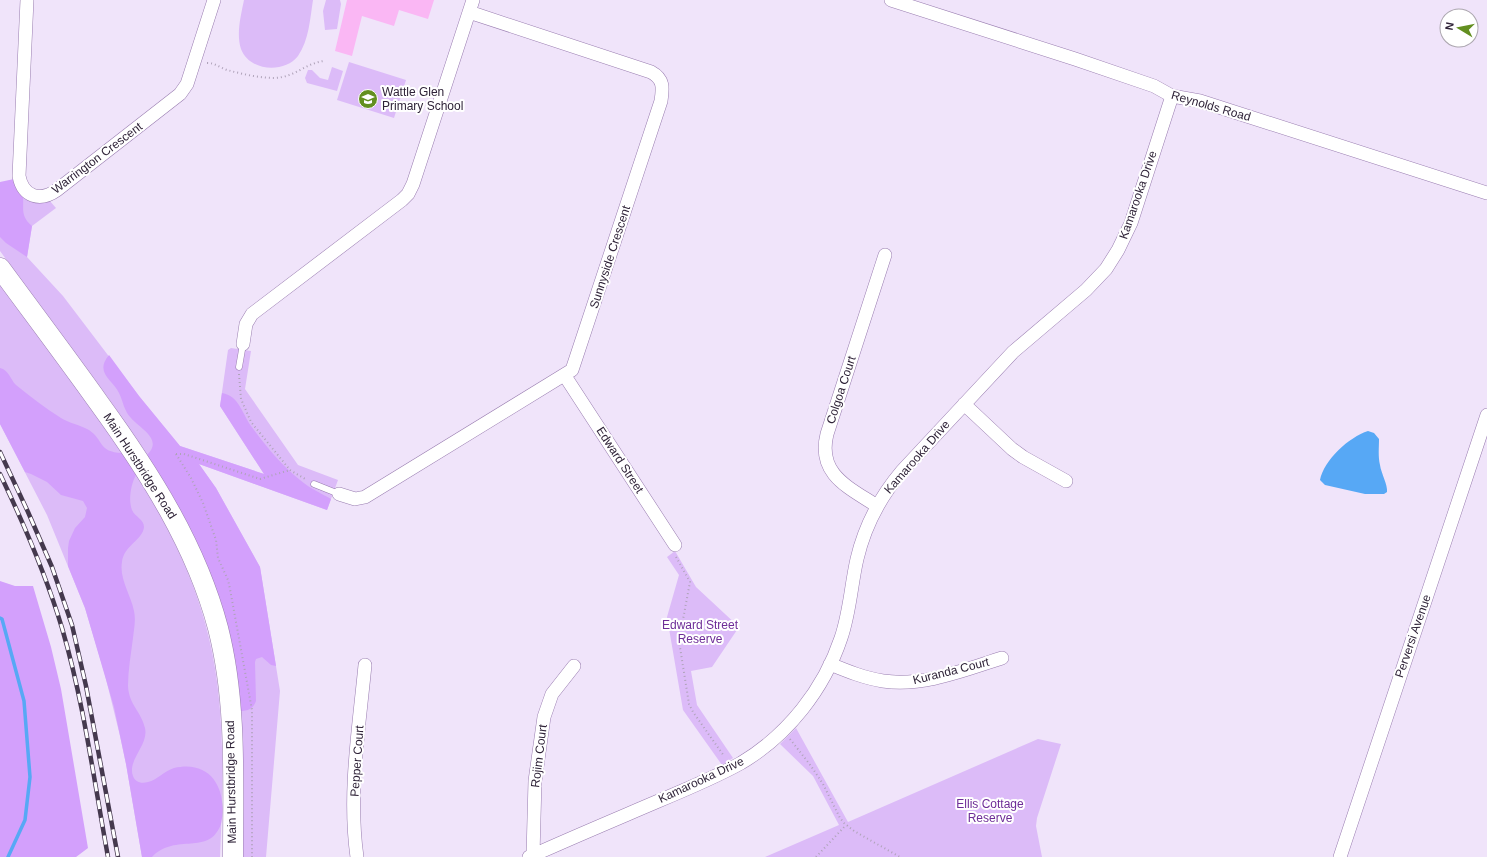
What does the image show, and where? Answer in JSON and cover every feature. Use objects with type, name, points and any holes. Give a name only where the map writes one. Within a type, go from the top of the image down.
[{"type":"main road","name":"Main Hurstbridge Road","points":[[0,268],[136,456],[170,512],[201,577],[218,629],[226,674],[231,736],[233,857]]},
{"type":"street","name":"Warrington Crescent","points":[[27,0],[19,176],[26,191],[40,197],[48,196],[57,190],[183,92],[187,84],[214,0]]},
{"type":"street","name":"Reynolds Road","points":[[891,0],[1075,59],[1154,86],[1172,96],[1200,101],[1487,193]]},
{"type":"street","name":"Sunnyside Crescent","points":[[243,344],[246,324],[252,314],[408,194],[413,184],[471,6],[646,70],[658,76],[662,85],[660,101],[572,370],[565,376],[365,497],[355,499],[339,494]]},
{"type":"street","name":"Kamarooka Drive","points":[[531,856],[725,772],[757,752],[783,730],[810,698],[830,664],[840,639],[847,617],[861,545],[877,506],[902,471],[964,404],[1024,343],[1086,290],[1109,264],[1131,223],[1172,96]]},
{"type":"street","name":"Colgoa Court","points":[[877,506],[836,478],[828,464],[825,446],[827,434],[885,255]]},
{"type":"street","name":"Edward Street","points":[[565,376],[674,545]]},
{"type":"street","points":[[964,404],[1017,453],[1066,481]]},
{"type":"street","name":"Perversi Avenue","points":[[1340,857],[1487,415]]},
{"type":"street","name":"Kuranda Court","points":[[830,664],[870,678],[885,681],[904,682],[944,676],[1002,658]]},
{"type":"street","name":"Pepper Court","points":[[357,857],[355,831],[355,782],[365,664]]},
{"type":"street","name":"Rojim Court","points":[[531,856],[535,782],[544,717],[552,694],[574,666]]},
{"type":"lane","points":[[239,367],[243,344]]},
{"type":"lane","points":[[314,484],[339,494]]},
{"type":"path","points":[[204,62],[215,64],[224,69],[243,74],[274,78],[292,74],[313,63],[324,61]]},
{"type":"path","points":[[239,367],[239,388],[241,399],[245,412],[251,422],[290,470],[314,484]]},
{"type":"path","points":[[176,454],[184,454],[260,479],[290,470]]},
{"type":"path","points":[[674,545],[690,582],[678,642],[689,704],[724,756]]},
{"type":"path","points":[[783,730],[823,784],[840,818],[846,825],[900,857]]},
{"type":"path","points":[[816,857],[846,825]]},
{"type":"green space","points":[[244,0],[313,0],[305,43],[298,56],[292,62],[284,66],[267,68],[251,62],[245,56],[241,49],[239,37]]},
{"type":"green space","points":[[326,0],[340,0],[341,4],[337,29],[325,30],[323,11]]},
{"type":"green space","points":[[349,62],[406,80],[394,118],[337,100]]},
{"type":"green space","points":[[332,67],[343,71],[337,91],[307,83],[305,78],[308,70],[312,70],[320,78],[328,80]]},
{"type":"green space","points":[[0,182],[49,200],[56,208],[32,226],[27,257],[63,296],[139,396],[180,446],[264,474],[220,406],[228,350],[231,348],[251,351],[245,389],[298,465],[338,480],[327,510],[199,464],[216,488],[260,567],[280,691],[266,857],[242,857],[225,619],[208,569],[188,523],[170,490],[109,399],[0,251]]},
{"type":"green space","points":[[0,285],[93,409],[122,452],[150,497],[174,542],[194,589],[209,638],[221,720],[222,802],[220,857],[142,857],[120,736],[105,675],[85,608],[47,515],[0,424]]},
{"type":"green space","name":"Edward Street Reserve","points":[[675,551],[696,587],[739,627],[712,667],[691,671],[697,705],[733,758],[722,765],[683,710],[667,617],[679,575],[667,557]]},
{"type":"green space","name":"Ellis Cottage Reserve","points":[[796,728],[848,822],[1038,739],[1061,744],[1037,818],[1036,826],[1042,857],[765,857],[839,825],[813,776],[780,744]]},
{"type":"shaded area","points":[[14,179],[23,194],[24,216],[32,226],[27,257],[6,243],[0,237],[0,182]]},
{"type":"shaded area","points":[[109,355],[139,396],[180,446],[264,474],[220,406],[222,393],[228,395],[240,406],[256,433],[286,468],[307,486],[331,499],[327,510],[199,464],[216,488],[260,567],[276,666],[271,665],[262,657],[256,659],[256,701],[252,708],[248,710],[240,711],[219,600],[213,580],[188,525],[147,455],[152,449],[152,439],[129,415],[119,393],[104,372],[103,367]]},
{"type":"shaded area","points":[[0,368],[7,373],[16,385],[49,410],[64,420],[89,430],[105,448],[114,452],[122,453],[136,475],[130,502],[133,512],[143,522],[144,527],[140,536],[126,551],[122,562],[122,575],[135,618],[128,674],[128,686],[133,703],[145,728],[144,740],[133,764],[133,776],[137,781],[145,783],[170,769],[187,766],[198,768],[207,773],[214,780],[219,789],[223,812],[221,824],[216,834],[209,840],[171,846],[161,850],[152,857],[142,857],[126,764],[114,707],[85,608],[68,566],[69,541],[75,528],[85,517],[87,508],[83,501],[61,495],[47,482],[25,472],[0,424]]},
{"type":"shaded area","points":[[0,581],[15,586],[33,586],[51,647],[61,689],[88,848],[76,857],[0,857]]},
{"type":"water","points":[[1368,431],[1374,433],[1379,439],[1379,462],[1387,492],[1384,494],[1365,494],[1325,485],[1320,480],[1322,472],[1332,457],[1353,438]]},
{"type":"building","points":[[347,0],[434,0],[428,19],[399,10],[394,26],[362,16],[352,56],[335,51]]},
{"type":"waterway","points":[[0,618],[2,619],[24,701],[30,777],[25,820],[8,857]]},
{"type":"railway","points":[[0,452],[52,567],[72,625],[86,686],[118,857]]},
{"type":"railway","points":[[0,474],[34,550],[49,589],[70,656],[83,713],[108,857]]},
{"type":"place","name":"Wattle Glen Primary School","points":[[368,99]]}]
